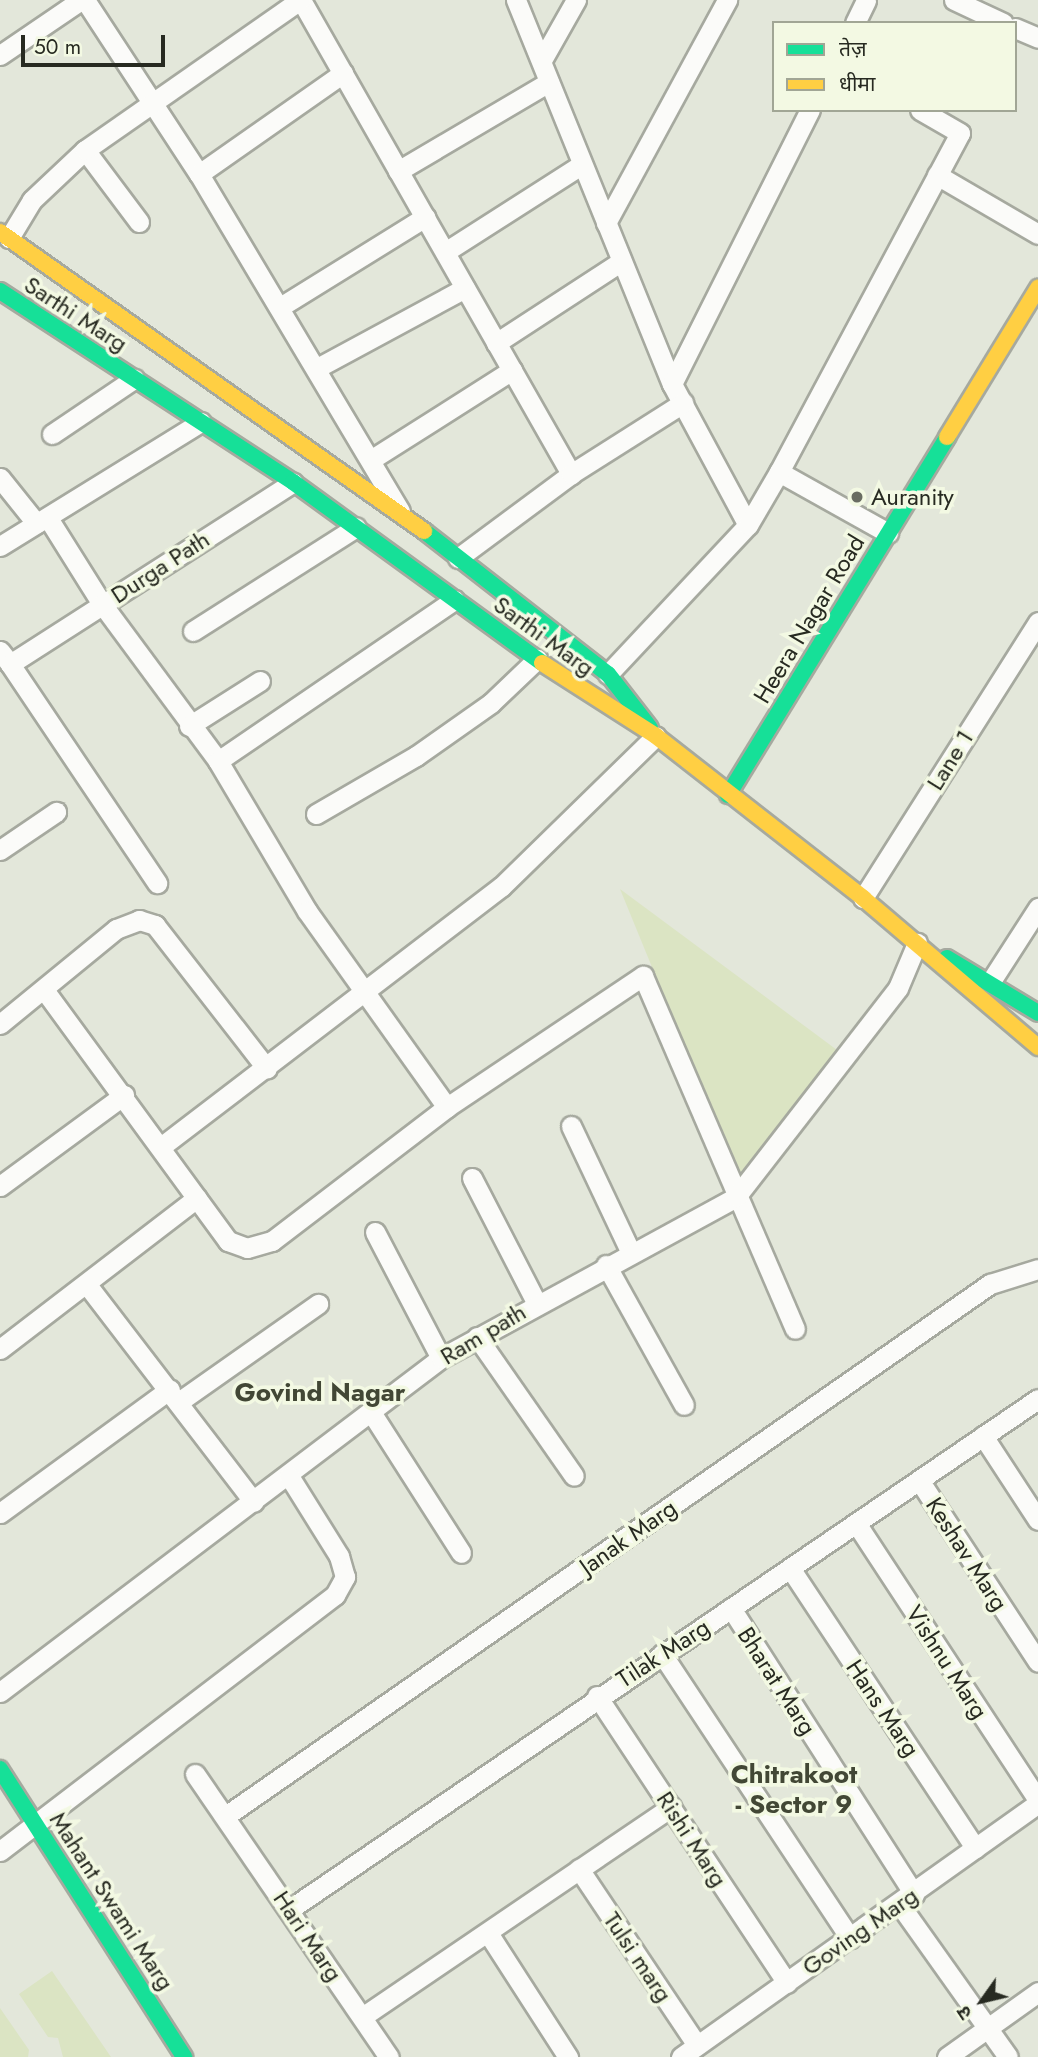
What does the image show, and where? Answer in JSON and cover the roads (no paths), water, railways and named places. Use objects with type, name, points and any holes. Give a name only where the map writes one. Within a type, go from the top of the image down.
[{"type":"street","points":[[0,55],[83,0],[155,104],[199,174],[372,458],[402,514]]},
{"type":"street","points":[[162,1146],[365,994],[551,842],[656,736],[608,674],[402,514],[5,234],[32,200],[85,150],[155,104],[300,0],[571,474]]},
{"type":"street","points":[[516,0],[672,384],[748,525]]},
{"type":"street","points":[[542,60],[576,0]]},
{"type":"street","points":[[607,223],[727,0]]},
{"type":"street","points":[[856,21],[866,0]]},
{"type":"street","points":[[954,0],[999,21]]},
{"type":"street","points":[[1017,29],[1038,38]]},
{"type":"street","points":[[199,174],[343,73]]},
{"type":"street","points":[[398,171],[549,82]]},
{"type":"street","points":[[672,384],[809,112]]},
{"type":"street","points":[[608,674],[748,525],[779,472],[960,133],[923,112]]},
{"type":"street","points":[[85,150],[139,222]]},
{"type":"street","points":[[445,251],[581,165]]},
{"type":"street","points":[[937,175],[1038,234]]},
{"type":"street","points":[[280,307],[425,218]]},
{"type":"street","points":[[496,343],[622,261]]},
{"type":"street","points":[[317,368],[465,288]]},
{"type":"street","name":"Heera Nagar Road","points":[[728,795],[888,533],[1033,311],[1038,288]]},
{"type":"street","name":"Sarthi Marg","points":[[0,291],[289,479],[537,659],[656,736],[863,898],[1038,1047]]},
{"type":"street","points":[[372,458],[512,370]]},
{"type":"street","points":[[52,434],[134,379]]},
{"type":"street","points":[[458,558],[571,474],[682,403]]},
{"type":"street","points":[[0,545],[201,422]]},
{"type":"street","points":[[289,479],[312,451]]},
{"type":"street","points":[[779,472],[888,533]]},
{"type":"street","points":[[0,478],[42,520],[189,726],[218,761],[365,994],[447,1107]]},
{"type":"street","name":"Durga Path","points":[[12,656],[102,604],[289,479]]},
{"type":"street","points":[[193,631],[356,527]]},
{"type":"street","points":[[218,761],[454,600]]},
{"type":"street","name":"Lane 1","points":[[863,898],[1038,622]]},
{"type":"street","points":[[12,656],[157,883]]},
{"type":"street","points":[[316,814],[416,756],[491,703],[537,659]]},
{"type":"street","points":[[189,726],[260,681]]},
{"type":"street","points":[[0,850],[56,812]]},
{"type":"street","points":[[991,981],[1038,908]]},
{"type":"street","points":[[0,1024],[45,991],[116,929],[139,920],[155,925],[267,1069]]},
{"type":"street","points":[[917,943],[991,981],[1038,1013]]},
{"type":"street","name":"Ram path","points":[[0,1692],[289,1476],[441,1358],[536,1302],[736,1197],[898,988],[917,943]]},
{"type":"street","points":[[45,991],[162,1146],[228,1241],[247,1248],[272,1241],[447,1107],[643,976],[794,1329]]},
{"type":"street","points":[[0,1186],[124,1095]]},
{"type":"street","points":[[572,1126],[630,1251]]},
{"type":"street","points":[[472,1178],[536,1302]]},
{"type":"street","points":[[0,1348],[88,1286],[197,1198]]},
{"type":"street","points":[[375,1232],[441,1358]]},
{"type":"street","points":[[606,1265],[684,1405]]},
{"type":"street","name":"Janak Marg","points":[[227,1815],[990,1284],[1036,1269]]},
{"type":"street","points":[[88,1286],[175,1395],[254,1502]]},
{"type":"street","points":[[0,1513],[175,1395],[318,1304]]},
{"type":"street","points":[[477,1337],[574,1476]]},
{"type":"street","name":"Tilak Marg","points":[[290,1909],[597,1696],[1038,1399]]},
{"type":"street","points":[[371,1412],[461,1553]]},
{"type":"street","points":[[983,1436],[1038,1520]]},
{"type":"street","points":[[0,1851],[335,1595],[345,1577],[339,1556],[289,1476]]},
{"type":"street","name":"Keshav Marg","points":[[919,1480],[1038,1662]]},
{"type":"street","name":"Vishnu Marg","points":[[856,1523],[1038,1802]]},
{"type":"street","name":"Hans Marg","points":[[790,1568],[975,1847]]},
{"type":"street","name":"Bharat Marg","points":[[731,1608],[907,1899],[1008,2057]]},
{"type":"street","points":[[662,1654],[850,1938]]},
{"type":"street","name":"Rishi Marg","points":[[597,1696],[787,1983]]},
{"type":"street","name":"Mahant Swami Marg","points":[[0,1769],[184,2057]]},
{"type":"street","name":"Hari Marg","points":[[195,1774],[227,1815],[388,2057]]},
{"type":"street","name":"Goving Marg","points":[[681,2057],[907,1899],[1038,1802]]},
{"type":"street","points":[[362,2017],[671,1807]]},
{"type":"street","name":"Tulsi marg","points":[[579,1869],[697,2045]]},
{"type":"street","points":[[488,1933],[568,2057]]},
{"type":"street","points":[[947,2057],[1038,1992]]},
{"type":"place","name":"Auranity","points":[[857,497]]},
{"type":"district","name":"Govind Nagar","points":[[320,1393]]},
{"type":"district","name":"Chitrakoot - Sector 9","points":[[794,1790]]}]
